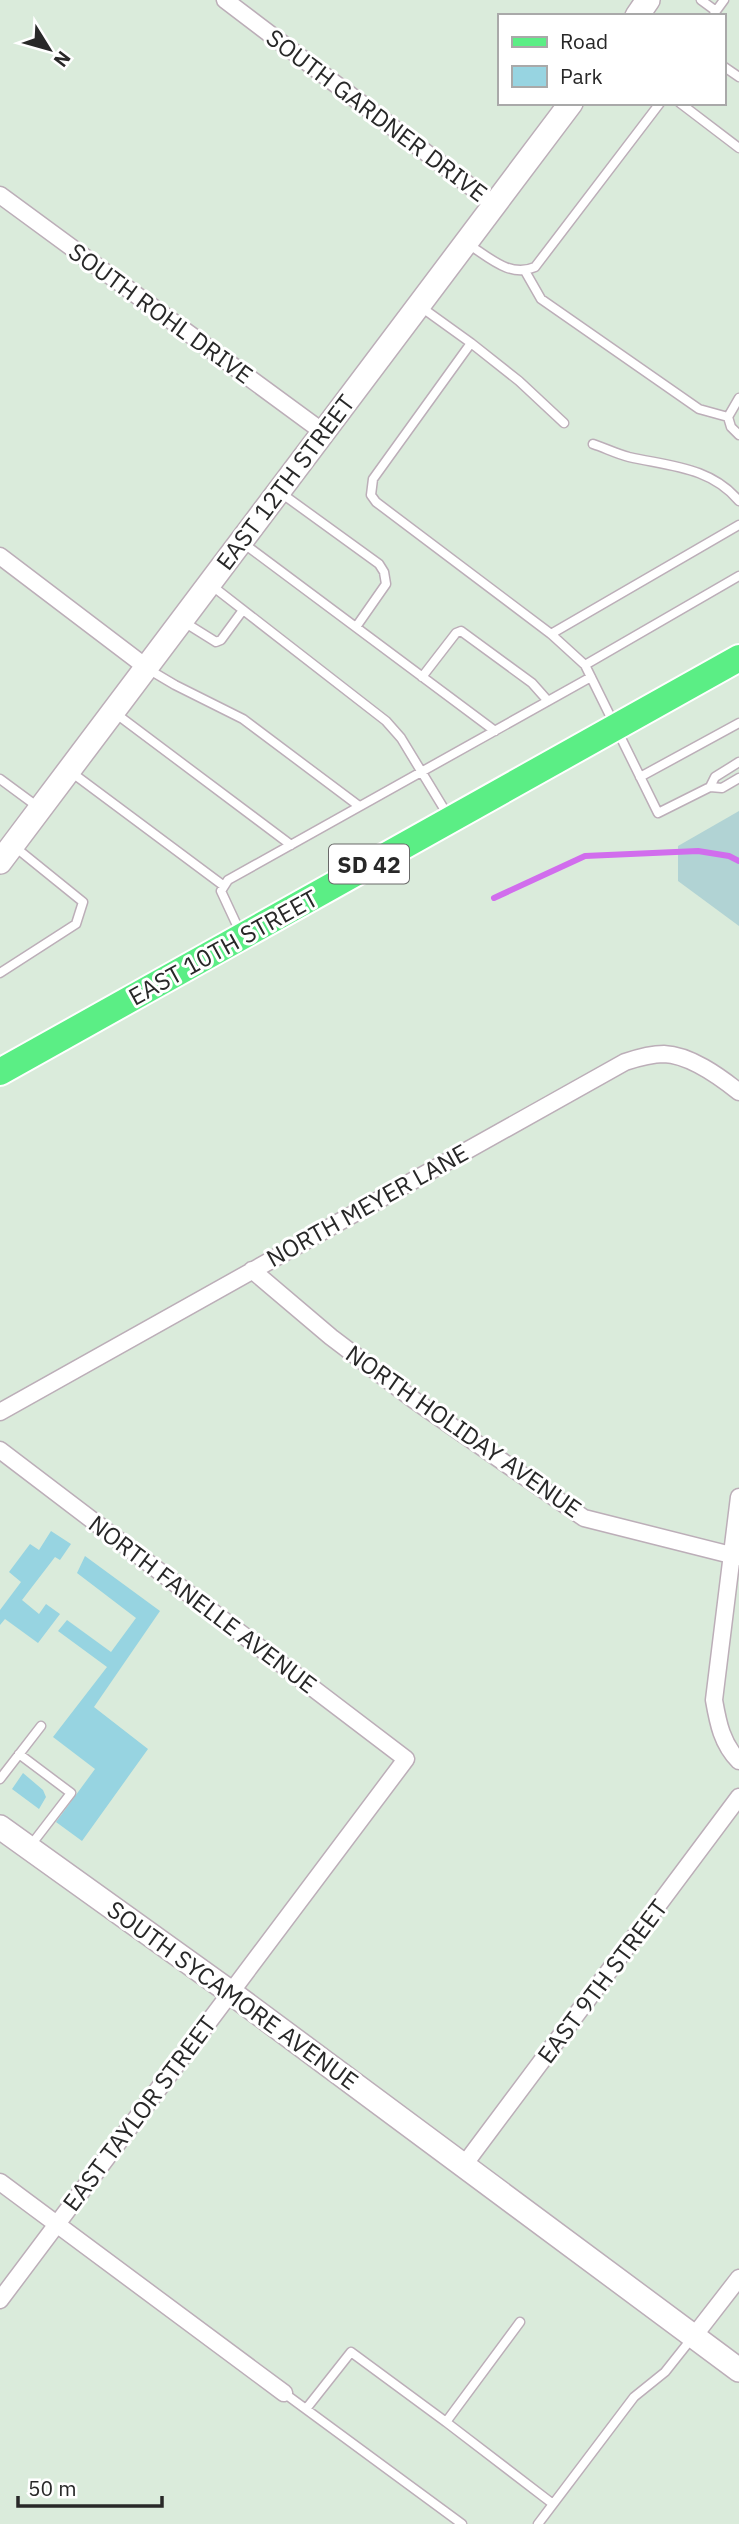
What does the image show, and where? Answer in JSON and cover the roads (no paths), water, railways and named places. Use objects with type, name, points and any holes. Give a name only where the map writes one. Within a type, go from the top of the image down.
[{"type":"main road","name":"EAST 10TH STREET","points":[[0,1072],[739,658]]},
{"type":"street","name":"SOUTH GARDNER DRIVE","points":[[225,0],[495,205]]},
{"type":"street","name":"EAST 12TH STREET","points":[[6,853],[570,105]]},
{"type":"street","name":"SOUTH ROHL DRIVE","points":[[0,195],[323,432]]},
{"type":"street","points":[[0,556],[146,667]]},
{"type":"street","name":"NORTH MEYER LANE","points":[[0,1412],[625,1062],[648,1055],[666,1054],[703,1068],[739,1092]]},
{"type":"street","name":"NORTH HOLIDAY AVENUE","points":[[252,1270],[414,1400],[584,1518],[736,1556]]},
{"type":"street","name":"NORTH FANELLE AVENUE","points":[[0,1450],[406,1759]]},
{"type":"street","points":[[739,1497],[736,1556],[714,1700],[719,1729],[731,1754],[739,1761]]},
{"type":"street","name":"EAST TAYLOR STREET","points":[[0,2300],[406,1759]]},
{"type":"street","name":"EAST 9TH STREET","points":[[464,2165],[739,1797]]},
{"type":"street","name":"SOUTH SYCAMORE AVENUE","points":[[0,1827],[230,1992],[739,2370]]},
{"type":"street","points":[[0,2182],[284,2393]]},
{"type":"street","points":[[694,2336],[739,2278]]},
{"type":"lane","points":[[701,0],[715,13],[724,0]]},
{"type":"lane","points":[[466,243],[511,271],[525,271],[535,267],[658,105]]},
{"type":"lane","points":[[683,105],[739,148]]},
{"type":"lane","points":[[525,271],[541,299],[699,409],[727,416]]},
{"type":"lane","points":[[418,305],[519,381],[564,423]]},
{"type":"lane","points":[[471,343],[373,479],[371,495],[382,509],[551,634],[585,665],[657,813],[710,787],[722,788],[739,778]]},
{"type":"lane","points":[[727,416],[739,398]]},
{"type":"lane","points":[[727,416],[731,427],[739,435]]},
{"type":"lane","points":[[593,444],[628,456],[702,473],[732,492],[739,501]]},
{"type":"lane","points":[[278,491],[379,565],[384,572],[386,584],[356,627]]},
{"type":"lane","points":[[551,634],[739,526]]},
{"type":"lane","points":[[240,541],[495,731]]},
{"type":"lane","points":[[585,665],[739,576]]},
{"type":"lane","points":[[209,583],[386,721],[401,738],[450,819]]},
{"type":"lane","points":[[181,620],[216,642],[243,610]]},
{"type":"lane","points":[[422,677],[456,633],[461,631],[531,684],[548,701]]},
{"type":"lane","points":[[146,667],[175,685],[243,719],[359,806]]},
{"type":"lane","points":[[242,936],[221,891],[228,880],[591,677]]},
{"type":"lane","points":[[113,712],[291,845]]},
{"type":"lane","points":[[640,777],[739,723]]},
{"type":"lane","points":[[710,787],[715,777],[739,762]]},
{"type":"lane","points":[[69,770],[224,886]]},
{"type":"lane","points":[[0,779],[40,808]]},
{"type":"lane","points":[[0,973],[76,924],[83,902],[6,853]]},
{"type":"lane","points":[[0,1779],[41,1726]]},
{"type":"lane","points":[[19,1754],[71,1793],[29,1848]]},
{"type":"lane","points":[[446,2422],[520,2322]]},
{"type":"lane","points":[[538,2524],[634,2397],[665,2372],[694,2336]]},
{"type":"lane","points":[[306,2409],[351,2352],[553,2504]]},
{"type":"lane","points":[[284,2393],[462,2524]]},
{"type":"waterway","points":[[494,898],[585,856],[698,851],[729,856],[739,861]]}]
